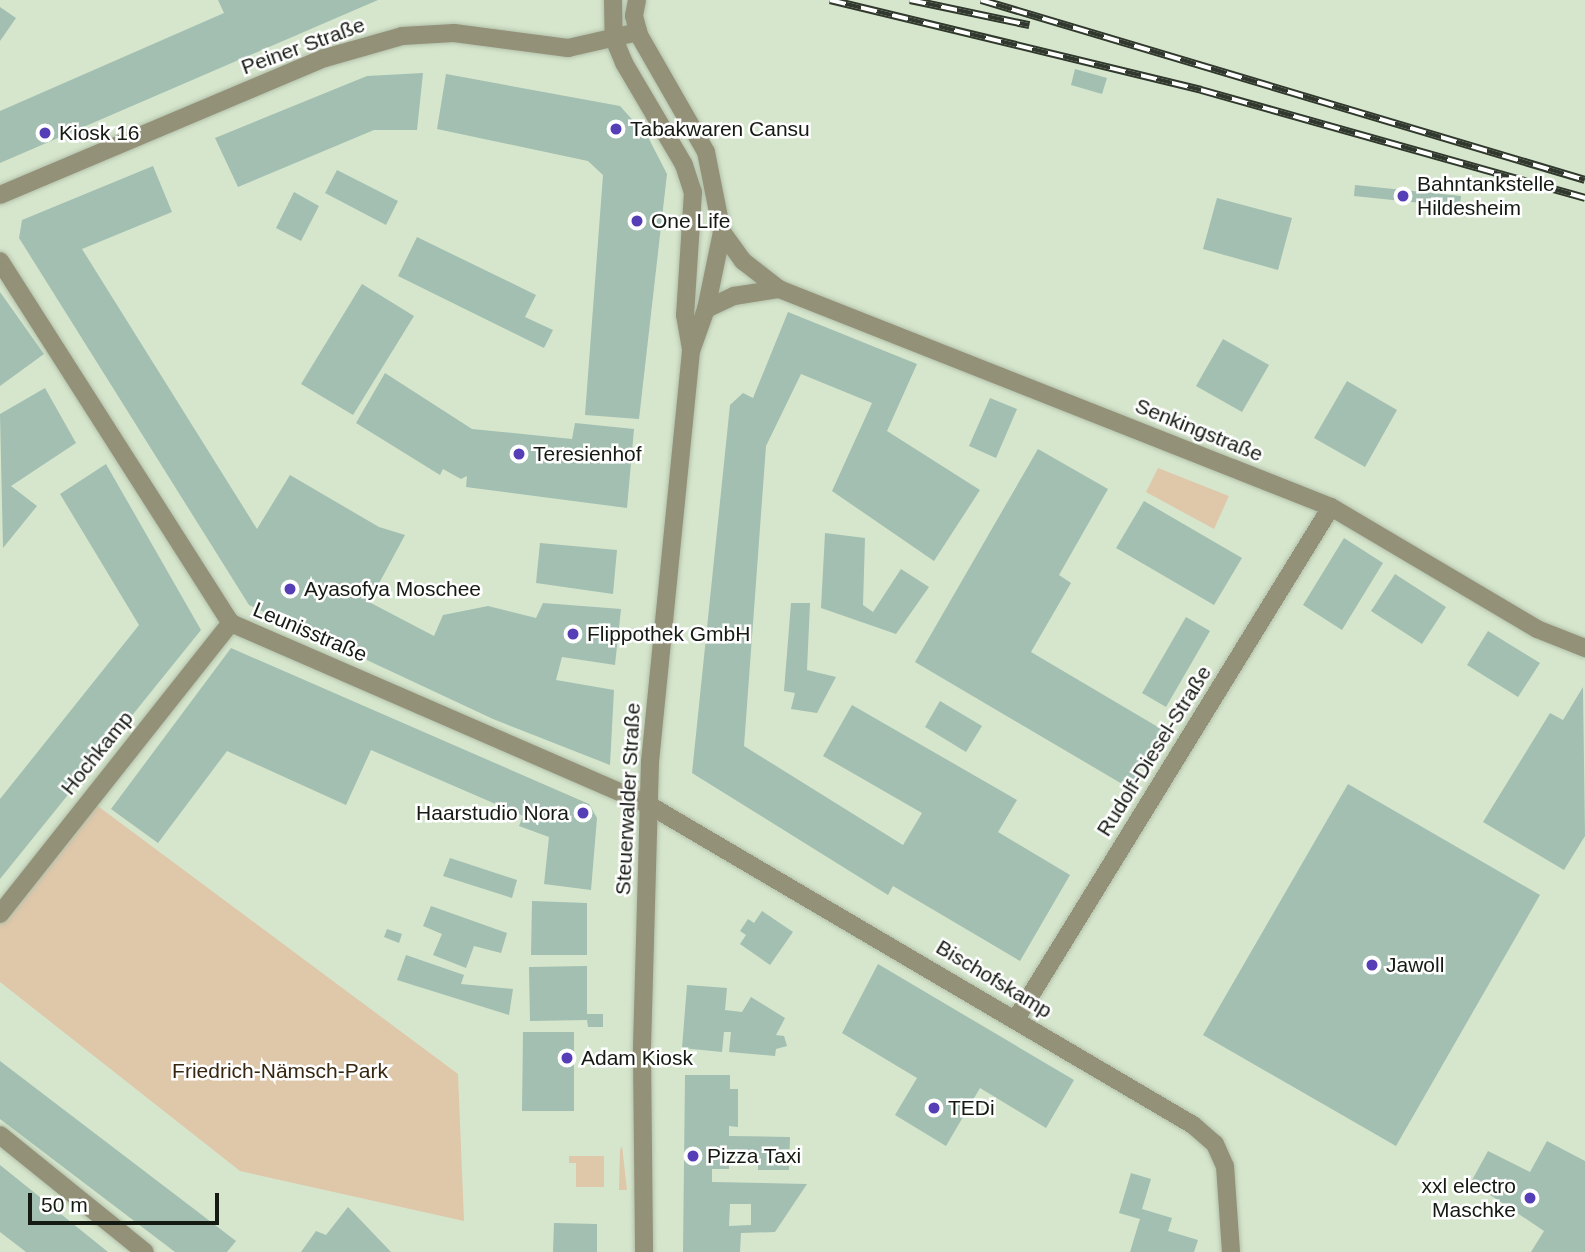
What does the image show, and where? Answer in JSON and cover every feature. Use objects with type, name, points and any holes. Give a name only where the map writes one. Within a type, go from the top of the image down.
[{"type":"street","points":[[613,0],[614,39]]},
{"type":"street","points":[[637,0],[638,32]]},
{"type":"street","name":"Peiner Straße","points":[[0,195],[325,58],[402,36],[454,33],[568,48],[638,32]]},
{"type":"street","name":"Steuerwalder Straße","points":[[638,32],[706,152],[722,232],[706,309],[691,351],[649,805],[642,1055],[644,1252]]},
{"type":"street","name":"Steuerwalder Straße","points":[[614,39],[638,91],[684,165],[693,192],[685,315],[691,351]]},
{"type":"street","name":"Senkingstraße","points":[[722,232],[743,261],[779,289],[1331,507],[1537,629],[1585,648]]},
{"type":"street","name":"Leunisstraße","points":[[0,261],[231,623],[649,805]]},
{"type":"street","points":[[706,309],[734,296],[779,289]]},
{"type":"street","name":"Rudolf-Diesel-Straße","points":[[1017,1019],[1331,507]]},
{"type":"street","name":"Hochkamp","points":[[0,914],[231,623]]},
{"type":"street","name":"Bischofskamp","points":[[649,805],[1017,1019],[1193,1125],[1215,1144],[1225,1166],[1231,1202],[1231,1252]]},
{"type":"street","points":[[0,1135],[145,1252]]},
{"type":"green space","points":[[1158,468],[1229,496],[1214,529],[1146,492]]},
{"type":"green space","name":"Friedrich-Nämsch-Park","points":[[95,804],[458,1074],[464,1221],[240,1171],[0,982],[0,922]]},
{"type":"green space","points":[[622,1146],[627,1190],[619,1190]]},
{"type":"green space","points":[[569,1156],[604,1156],[604,1187],[576,1187],[576,1163],[569,1163]]},
{"type":"building","points":[[218,0],[378,0],[0,163],[0,111],[224,13]]},
{"type":"building","points":[[0,7],[16,18],[0,41]]},
{"type":"building","points":[[1075,69],[1107,78],[1102,94],[1071,85]]},
{"type":"building","points":[[423,73],[417,130],[374,130],[238,187],[215,138],[367,76]]},
{"type":"building","points":[[446,74],[620,106],[648,137],[667,174],[639,419],[585,415],[603,175],[588,161],[437,129]]},
{"type":"building","points":[[153,166],[172,212],[82,249],[257,529],[290,475],[379,527],[405,535],[369,602],[434,636],[443,615],[488,606],[536,618],[543,603],[621,609],[615,665],[562,657],[556,680],[614,690],[610,765],[493,719],[249,605],[19,238],[22,220]]},
{"type":"building","points":[[337,170],[398,201],[386,225],[325,193]]},
{"type":"building","points":[[1355,185],[1461,196],[1460,207],[1354,196]]},
{"type":"building","points":[[294,192],[319,206],[301,241],[276,228]]},
{"type":"building","points":[[1217,198],[1292,218],[1278,270],[1203,249]]},
{"type":"building","points":[[417,237],[536,295],[525,317],[553,330],[544,348],[398,276]]},
{"type":"building","points":[[362,284],[414,316],[353,415],[301,384]]},
{"type":"building","points":[[0,292],[44,354],[0,386]]},
{"type":"building","points":[[788,312],[917,364],[887,431],[980,490],[934,561],[832,491],[872,403],[801,374],[766,446],[744,746],[903,845],[922,813],[823,756],[852,705],[1017,800],[998,832],[1070,875],[1020,961],[893,886],[888,895],[692,773],[730,405],[743,393],[753,398]]},
{"type":"building","points":[[1223,339],[1269,365],[1242,412],[1196,386]]},
{"type":"building","name":"Teresienhof","points":[[385,373],[472,429],[572,439],[575,423],[634,429],[627,508],[466,487],[467,476],[461,479],[443,469],[440,475],[356,423]]},
{"type":"building","points":[[1347,381],[1397,410],[1365,467],[1314,438]]},
{"type":"building","points":[[45,388],[76,443],[11,486],[37,506],[3,548],[0,414]]},
{"type":"building","points":[[990,398],[1017,409],[996,458],[969,446]]},
{"type":"building","points":[[1038,449],[1108,489],[1059,575],[1071,583],[1031,652],[1163,730],[1129,788],[915,662]]},
{"type":"building","points":[[106,464],[201,630],[0,879],[0,799],[139,625],[60,494]]},
{"type":"building","points":[[1144,501],[1242,558],[1214,605],[1116,548]]},
{"type":"building","points":[[825,533],[865,538],[863,605],[873,612],[901,569],[929,587],[896,634],[821,608]]},
{"type":"building","points":[[1344,538],[1383,563],[1342,630],[1303,605]]},
{"type":"building","points":[[540,543],[617,550],[613,594],[536,583]]},
{"type":"building","points":[[1395,574],[1446,607],[1422,644],[1371,611]]},
{"type":"building","points":[[791,603],[810,603],[807,670],[836,677],[817,713],[791,709],[795,693],[784,691]]},
{"type":"building","points":[[1186,617],[1210,631],[1166,707],[1142,693]]},
{"type":"building","points":[[1488,631],[1540,663],[1518,697],[1467,665]]},
{"type":"building","points":[[231,648],[589,804],[597,818],[591,890],[544,884],[549,837],[519,826],[523,816],[371,750],[346,805],[227,751],[158,843],[111,809]]},
{"type":"building","points":[[1583,687],[1585,836],[1564,870],[1483,822],[1550,713],[1563,720]]},
{"type":"building","points":[[940,701],[982,726],[966,752],[925,727]]},
{"type":"building","name":"Jawoll","points":[[1348,784],[1540,895],[1396,1146],[1203,1035]]},
{"type":"building","points":[[450,858],[517,880],[512,898],[443,876]]},
{"type":"building","points":[[532,901],[587,903],[587,955],[531,955]]},
{"type":"building","points":[[431,906],[507,933],[501,953],[474,946],[466,968],[433,955],[442,934],[423,926]]},
{"type":"building","points":[[762,911],[793,932],[770,965],[740,944],[746,935],[740,931],[748,919],[754,923]]},
{"type":"building","points":[[387,929],[402,934],[399,943],[384,937]]},
{"type":"building","points":[[406,955],[464,975],[461,984],[513,989],[509,1015],[397,980]]},
{"type":"building","points":[[878,964],[1074,1080],[1046,1128],[980,1088],[946,1146],[895,1115],[917,1078],[842,1033]]},
{"type":"building","points":[[587,966],[587,1014],[603,1014],[603,1027],[588,1027],[587,1020],[530,1021],[529,967]]},
{"type":"building","points":[[687,985],[727,988],[725,1010],[742,1012],[751,997],[785,1018],[776,1035],[784,1036],[787,1046],[776,1049],[775,1056],[729,1052],[731,1032],[724,1032],[722,1052],[682,1048]]},
{"type":"building","points":[[523,1032],[574,1032],[574,1111],[522,1111]]},
{"type":"building","points":[[0,1061],[236,1241],[227,1252],[175,1252],[0,1119]]},
{"type":"building","points":[[685,1075],[730,1075],[730,1089],[738,1089],[738,1127],[729,1126],[729,1136],[790,1137],[789,1170],[758,1170],[758,1159],[729,1158],[729,1169],[712,1169],[712,1182],[807,1184],[775,1232],[741,1233],[740,1252],[683,1252]],"holes":[[[730,1204],[751,1204],[751,1225],[729,1226]]]},
{"type":"building","name":"xxl electro Maschke","points":[[1547,1141],[1585,1161],[1585,1252],[1531,1252],[1544,1231],[1471,1182],[1488,1151],[1530,1172]]},
{"type":"building","points":[[0,1165],[108,1252],[26,1252],[0,1232]]},
{"type":"building","points":[[1131,1173],[1151,1179],[1142,1209],[1172,1218],[1168,1231],[1198,1240],[1194,1252],[1130,1252],[1140,1219],[1119,1213]]},
{"type":"building","points":[[348,1207],[391,1252],[301,1252],[316,1231],[326,1235]]},
{"type":"building","points":[[554,1223],[597,1224],[597,1252],[553,1252]]},
{"type":"railway","points":[[830,0],[1201,90],[1585,198]]},
{"type":"railway","points":[[910,0],[1029,25]]},
{"type":"railway","points":[[981,0],[1585,180]]},
{"type":"place","name":"Tabakwaren Cansu","points":[[616,129]]},
{"type":"place","name":"Kiosk 16","points":[[45,133]]},
{"type":"place","name":"Bahntankstelle Hildesheim","points":[[1403,196]]},
{"type":"place","name":"One Life","points":[[637,221]]},
{"type":"place","name":"Teresienhof","points":[[519,454]]},
{"type":"place","name":"Ayasofya Moschee","points":[[290,589]]},
{"type":"place","name":"Flippothek GmbH","points":[[573,634]]},
{"type":"place","name":"Haarstudio Nora","points":[[583,813]]},
{"type":"place","name":"Jawoll","points":[[1372,965]]},
{"type":"place","name":"Adam Kiosk","points":[[567,1058]]},
{"type":"place","name":"TEDi","points":[[934,1108]]},
{"type":"place","name":"Pizza Taxi","points":[[693,1156]]},
{"type":"place","name":"xxl electro Maschke","points":[[1530,1198]]}]
